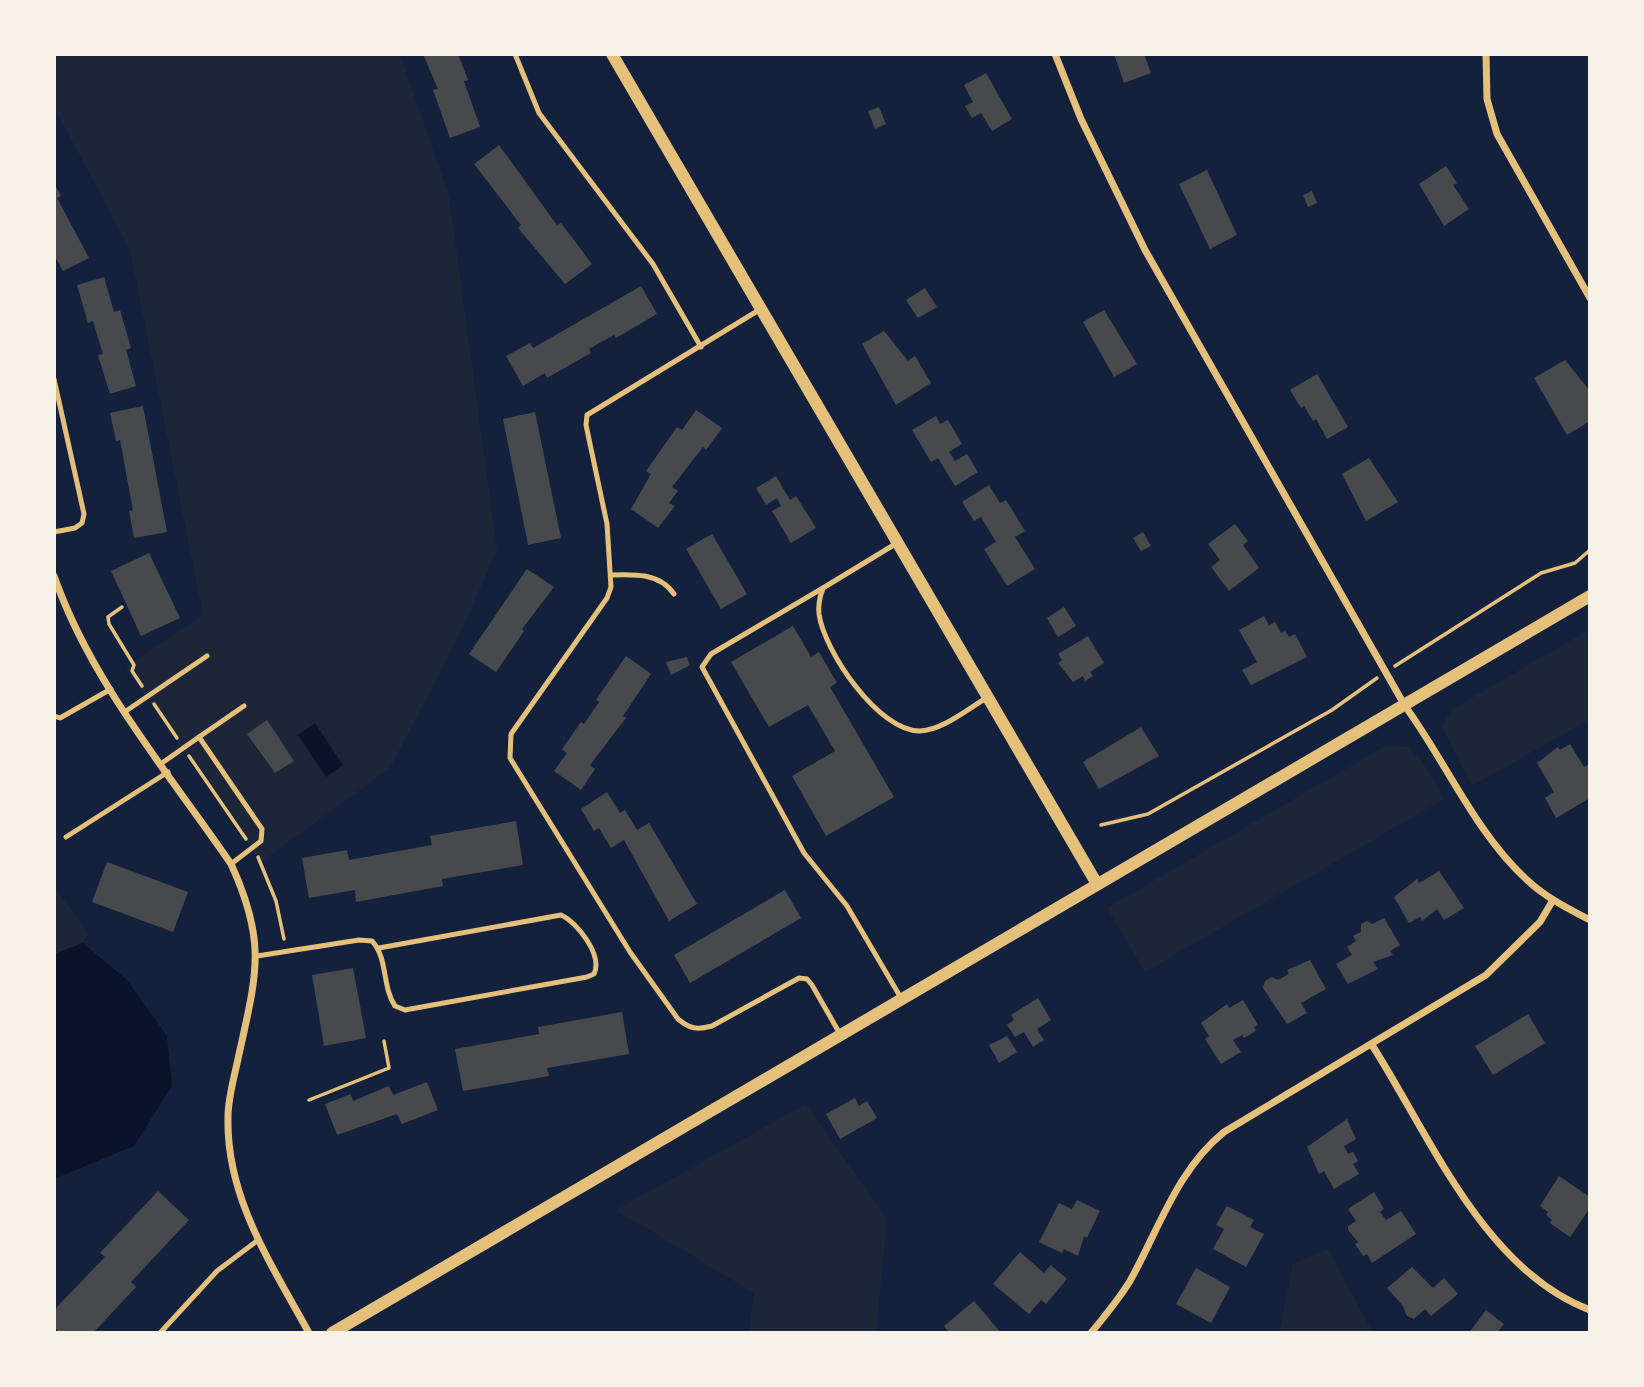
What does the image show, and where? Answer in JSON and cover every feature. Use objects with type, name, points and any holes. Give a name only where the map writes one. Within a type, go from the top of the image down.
[{"type":"street","points":[[612,54],[1097,884]]},
{"type":"street","points":[[1055,54],[1105,172],[1156,272],[1405,706],[1433,744],[1497,847],[1526,879],[1553,900],[1590,920]]},
{"type":"street","points":[[1486,54],[1487,99],[1497,134],[1590,299]]},
{"type":"street","points":[[54,576],[63,600],[111,689],[231,864],[247,897],[256,930],[257,957],[228,1115],[229,1146],[236,1181],[258,1240],[309,1333]]},
{"type":"street","points":[[332,1333],[1590,596]]},
{"type":"street","points":[[1091,1333],[1129,1282],[1186,1172],[1202,1150],[1223,1132],[1486,975],[1540,922],[1553,900]]},
{"type":"street","points":[[1372,1045],[1479,1221],[1508,1256],[1539,1284],[1590,1310]]},
{"type":"lane","points":[[514,54],[539,113],[653,264],[701,347]]},
{"type":"lane","points":[[761,309],[587,415],[586,425],[607,524],[611,575],[607,598],[511,734],[510,758],[630,952],[678,1019],[688,1027],[699,1030],[712,1026],[799,978],[807,979],[812,985],[840,1034]]},
{"type":"lane","points":[[54,379],[84,514],[82,523],[75,528],[54,532]]},
{"type":"lane","points":[[897,543],[711,654],[702,667],[804,853],[847,906],[901,998]]},
{"type":"lane","points":[[611,575],[657,579],[668,584],[674,594]]},
{"type":"lane","points":[[823,588],[819,615],[831,647],[854,683],[885,719],[903,728],[920,731],[936,727],[988,697]]},
{"type":"lane","points":[[126,711],[207,656]]},
{"type":"lane","points":[[54,716],[60,718],[111,689]]},
{"type":"lane","points":[[162,763],[244,706]]},
{"type":"lane","points":[[199,737],[262,829],[264,836],[253,850],[231,864]]},
{"type":"lane","points":[[66,837],[168,772]]},
{"type":"lane","points":[[257,957],[359,940],[372,941],[379,948],[388,996],[395,1006],[405,1010],[587,977],[594,974],[597,967],[594,955],[572,919],[561,915],[379,948]]},
{"type":"lane","points":[[160,1333],[217,1271],[258,1240]]},
{"type":"path","points":[[1101,825],[1148,814],[1332,710],[1386,672],[1541,573],[1576,563],[1590,550]]},
{"type":"path","points":[[122,607],[108,617],[109,624],[134,665],[132,671],[263,865],[276,901],[287,952]]},
{"type":"path","points":[[309,1100],[389,1068],[384,1041]]},
{"type":"shaded area","points":[[54,54],[400,54],[449,196],[497,550],[459,636],[390,768],[261,862],[126,667],[203,615],[130,250],[54,107]]},
{"type":"shaded area","points":[[1590,629],[1590,719],[1472,786],[1442,727],[1451,710]]},
{"type":"shaded area","points":[[315,723],[343,765],[326,777],[298,735]]},
{"type":"shaded area","points":[[1385,746],[1408,747],[1422,761],[1444,799],[1145,972],[1107,908]]},
{"type":"shaded area","points":[[54,886],[88,933],[83,943],[54,954]]},
{"type":"shaded area","points":[[83,943],[127,980],[167,1036],[172,1086],[134,1146],[54,1179],[54,954]]},
{"type":"shaded area","points":[[806,1104],[887,1219],[876,1333],[749,1333],[754,1293],[616,1210]]},
{"type":"shaded area","points":[[1328,1249],[1373,1333],[1279,1333],[1293,1264]]},
{"type":"building","points":[[423,54],[458,54],[480,127],[450,138],[433,90],[438,89]]},
{"type":"building","points":[[1114,54],[1144,54],[1151,73],[1124,83]]},
{"type":"building","points":[[986,73],[1012,119],[992,131],[981,113],[972,118],[965,106],[973,102],[964,85]]},
{"type":"building","points":[[879,107],[886,124],[875,129],[868,111]]},
{"type":"building","points":[[499,145],[557,225],[561,223],[592,264],[565,284],[518,228],[521,225],[474,164]]},
{"type":"building","points":[[1446,166],[1457,183],[1453,185],[1469,209],[1444,226],[1419,184]]},
{"type":"building","points":[[1207,170],[1237,235],[1210,249],[1179,184]]},
{"type":"building","points":[[54,183],[61,196],[57,198],[89,258],[63,271],[54,255]]},
{"type":"building","points":[[1312,191],[1317,203],[1308,207],[1303,195]]},
{"type":"building","points":[[104,277],[114,312],[120,310],[131,348],[126,350],[136,386],[110,394],[98,355],[103,354],[93,321],[88,323],[77,285]]},
{"type":"building","points":[[641,286],[657,314],[616,338],[614,335],[589,349],[591,353],[547,378],[545,373],[523,386],[506,356],[530,343],[533,348]]},
{"type":"building","points":[[925,288],[937,307],[918,318],[906,300]]},
{"type":"building","points":[[1104,310],[1137,364],[1114,377],[1083,322]]},
{"type":"building","points":[[884,331],[908,361],[915,356],[931,383],[896,405],[862,344]]},
{"type":"building","points":[[1565,360],[1590,391],[1590,421],[1567,435],[1534,378]]},
{"type":"building","points":[[1317,374],[1348,427],[1327,439],[1316,419],[1313,421],[1304,406],[1301,408],[1290,390]]},
{"type":"building","points":[[143,406],[167,532],[134,538],[129,511],[133,510],[120,440],[116,441],[110,413]]},
{"type":"building","points":[[696,410],[722,428],[706,450],[703,447],[672,487],[678,491],[669,503],[675,506],[658,528],[631,509],[651,474],[646,471],[677,427],[682,430]]},
{"type":"building","points":[[535,412],[561,538],[528,545],[503,419]]},
{"type":"building","points":[[936,416],[940,424],[948,420],[962,444],[949,452],[955,461],[967,454],[978,472],[955,486],[938,458],[931,462],[912,430]]},
{"type":"building","points":[[1369,458],[1398,502],[1366,521],[1342,474]]},
{"type":"building","points":[[776,476],[790,500],[796,496],[816,528],[791,543],[772,511],[781,506],[777,498],[766,505],[756,488]]},
{"type":"building","points":[[989,485],[1000,503],[1006,500],[1025,531],[1015,537],[1035,569],[1007,586],[984,549],[996,542],[981,517],[974,521],[962,502]]},
{"type":"building","points":[[1235,524],[1248,541],[1243,545],[1259,568],[1229,591],[1211,567],[1220,560],[1208,544]]},
{"type":"building","points":[[1143,532],[1151,546],[1141,551],[1133,538]]},
{"type":"building","points":[[712,534],[747,594],[721,609],[686,549]]},
{"type":"building","points":[[149,553],[180,618],[141,636],[111,571]]},
{"type":"building","points":[[527,569],[554,587],[522,629],[524,631],[496,672],[469,654]]},
{"type":"building","points":[[1064,607],[1076,626],[1058,637],[1047,618]]},
{"type":"building","points":[[1264,616],[1269,625],[1275,622],[1281,633],[1285,631],[1289,637],[1295,634],[1307,657],[1251,685],[1242,670],[1257,662],[1239,630]]},
{"type":"building","points":[[793,626],[811,657],[819,652],[837,683],[830,687],[894,797],[826,836],[792,776],[835,751],[808,705],[769,727],[731,662]]},
{"type":"building","points":[[1088,636],[1104,663],[1090,672],[1093,676],[1085,681],[1083,676],[1073,682],[1058,663],[1062,660],[1058,654]]},
{"type":"building","points":[[626,656],[651,674],[623,716],[626,718],[590,765],[595,769],[581,790],[554,771],[567,753],[562,749],[581,722],[584,724],[599,702],[596,700]]},
{"type":"building","points":[[687,657],[690,665],[671,675],[666,662]]},
{"type":"building","points":[[267,720],[294,761],[275,773],[247,734]]},
{"type":"building","points":[[1141,727],[1159,756],[1099,789],[1083,762]]},
{"type":"building","points":[[1570,744],[1584,767],[1590,764],[1590,798],[1556,818],[1545,798],[1554,792],[1537,763],[1558,747],[1560,750]]},
{"type":"building","points":[[607,792],[620,813],[625,810],[637,830],[649,823],[697,904],[669,921],[624,840],[611,848],[599,828],[594,831],[581,809]]},
{"type":"building","points":[[516,821],[523,865],[442,879],[443,886],[356,902],[355,890],[309,898],[302,858],[347,850],[349,860],[432,845],[430,836]]},
{"type":"building","points":[[107,862],[188,892],[173,932],[92,902]]},
{"type":"building","points":[[1439,871],[1464,908],[1444,920],[1437,909],[1422,921],[1420,917],[1409,923],[1394,897],[1417,879],[1419,883]]},
{"type":"building","points":[[785,890],[801,918],[690,983],[674,955]]},
{"type":"building","points":[[1384,918],[1400,945],[1390,951],[1393,955],[1373,962],[1378,969],[1348,984],[1336,964],[1352,955],[1347,947],[1356,941],[1353,936],[1361,932],[1361,924],[1367,921],[1372,924]]},
{"type":"building","points":[[1310,960],[1326,989],[1301,1003],[1307,1013],[1287,1024],[1263,988],[1265,981],[1272,977],[1278,980],[1289,974],[1287,970]]},
{"type":"building","points":[[353,968],[366,1038],[324,1046],[312,975]]},
{"type":"building","points":[[1038,998],[1051,1020],[1037,1029],[1044,1040],[1033,1047],[1024,1032],[1015,1037],[1007,1025],[1014,1020],[1011,1015]]},
{"type":"building","points":[[1243,1000],[1258,1025],[1254,1027],[1256,1031],[1244,1038],[1242,1035],[1233,1040],[1241,1052],[1221,1064],[1205,1039],[1209,1036],[1201,1023],[1227,1004],[1229,1008]]},
{"type":"building","points":[[622,1012],[629,1054],[547,1068],[549,1076],[463,1091],[455,1049],[539,1034],[538,1027]]},
{"type":"building","points":[[1528,1014],[1545,1043],[1493,1075],[1475,1046]]},
{"type":"building","points":[[1007,1036],[1017,1052],[999,1063],[989,1045]]},
{"type":"building","points":[[427,1082],[438,1110],[402,1124],[397,1114],[337,1135],[325,1104],[351,1094],[353,1101],[389,1086],[393,1095]]},
{"type":"building","points":[[855,1098],[859,1106],[867,1101],[877,1118],[840,1139],[826,1114]]},
{"type":"building","points":[[1347,1119],[1356,1139],[1344,1146],[1348,1154],[1353,1152],[1358,1161],[1353,1164],[1359,1174],[1334,1189],[1324,1171],[1319,1174],[1307,1147]]},
{"type":"building","points":[[1559,1176],[1590,1197],[1590,1208],[1570,1237],[1550,1223],[1552,1220],[1546,1215],[1548,1212],[1540,1206]]},
{"type":"building","points":[[158,1191],[189,1220],[131,1282],[136,1287],[93,1333],[60,1333],[54,1327],[54,1310],[105,1257],[100,1253]]},
{"type":"building","points":[[1374,1192],[1384,1209],[1380,1212],[1386,1220],[1401,1211],[1416,1234],[1372,1263],[1367,1254],[1363,1256],[1355,1244],[1358,1242],[1348,1230],[1348,1226],[1356,1221],[1348,1209]]},
{"type":"building","points":[[1077,1200],[1100,1211],[1087,1238],[1084,1236],[1078,1256],[1064,1249],[1062,1253],[1039,1242],[1059,1203],[1072,1209]]},
{"type":"building","points":[[1227,1206],[1254,1220],[1250,1227],[1264,1234],[1246,1267],[1213,1249],[1224,1229],[1216,1225]]},
{"type":"building","points":[[1020,1252],[1044,1273],[1051,1265],[1067,1279],[1046,1304],[1041,1300],[1029,1314],[993,1284]]},
{"type":"building","points":[[1412,1267],[1433,1288],[1444,1278],[1458,1294],[1431,1316],[1425,1309],[1414,1319],[1407,1316],[1403,1306],[1387,1288]]},
{"type":"building","points":[[1196,1268],[1230,1287],[1211,1323],[1176,1304]]},
{"type":"building","points":[[974,1301],[1001,1333],[949,1333],[944,1326]]},
{"type":"building","points":[[1486,1310],[1504,1324],[1497,1333],[1469,1333]]}]
